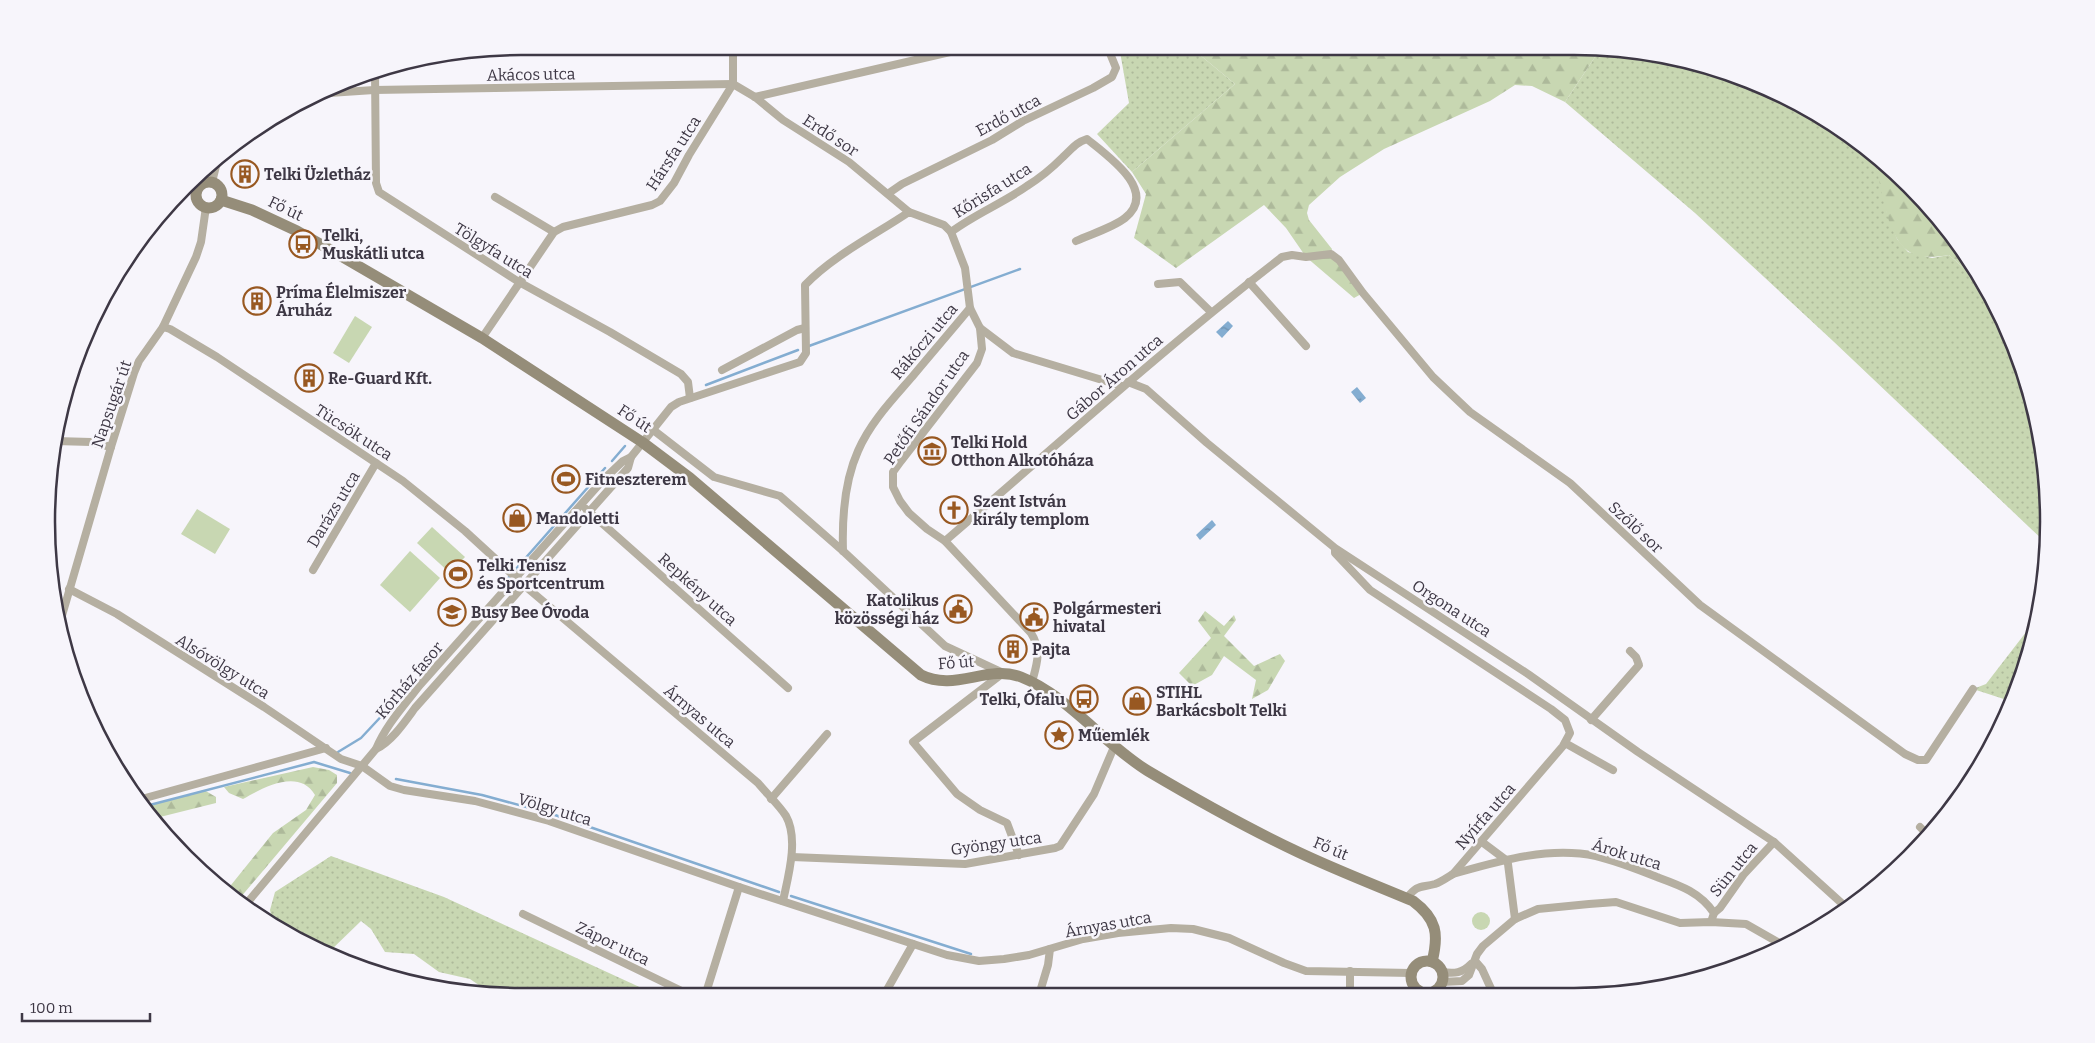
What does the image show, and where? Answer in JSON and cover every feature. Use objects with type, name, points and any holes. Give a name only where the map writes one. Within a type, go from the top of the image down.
[{"type":"main road","points":[[194,190],[199,202],[206,207],[213,207],[221,200],[221,188],[212,182],[201,184],[195,189]]},
{"type":"main road","name":"Fő út","points":[[221,200],[252,210],[297,231],[482,338],[642,442],[697,484],[921,675],[932,680],[945,682],[1003,673],[1019,676],[1032,682],[1055,696],[1114,747],[1148,771],[1299,853],[1407,898],[1423,908],[1432,921],[1436,934],[1436,948],[1432,962]]},
{"type":"main road","points":[[1416,988],[1413,986],[1411,973],[1418,963],[1432,962],[1438,965],[1442,977],[1435,988]]},
{"type":"street","points":[[733,55],[733,84]]},
{"type":"street","points":[[755,97],[937,55]]},
{"type":"street","name":"Erdő utca","points":[[889,194],[902,184],[992,140],[1023,121],[1112,77],[1116,68],[1111,55]]},
{"type":"street","name":"Tölgyfa utca","points":[[375,79],[376,183],[378,192],[519,282],[681,374],[688,382],[690,398]]},
{"type":"street","name":"Akácos utca","points":[[340,92],[374,90],[733,84]]},
{"type":"street","name":"Erdő sor","points":[[733,84],[755,97],[783,120],[848,162],[910,212]]},
{"type":"street","name":"Hársfa utca","points":[[554,232],[564,227],[652,205],[660,201],[674,183],[733,84]]},
{"type":"street","name":"Kőrisfa utca","points":[[951,232],[970,218],[1029,185],[1063,157],[1076,143],[1088,139],[1134,183],[1137,195],[1134,209],[1124,219],[1076,241]]},
{"type":"street","points":[[212,182],[215,170]]},
{"type":"street","points":[[482,338],[554,232],[495,198]]},
{"type":"street","name":"Napsugár út","points":[[62,603],[69,589],[136,367],[163,327],[196,256],[201,242],[206,207]]},
{"type":"street","points":[[642,442],[671,407],[690,398],[800,362],[806,353],[805,285],[841,256],[910,212],[944,225],[951,232]]},
{"type":"street","name":"Rákóczi utca","points":[[844,552],[842,525],[850,472],[857,451],[868,432],[970,308],[965,268],[951,232]]},
{"type":"street","name":"Szőlő sor","points":[[1282,257],[1331,254],[1339,260],[1362,293],[1433,377],[1470,412],[1570,483],[1700,605],[1905,754],[1918,760],[1926,760],[1973,689]]},
{"type":"street","name":"Gábor Áron utca","points":[[945,541],[1125,384],[1211,312],[1282,257]]},
{"type":"street","points":[[1158,284],[1180,282],[1211,312]]},
{"type":"street","points":[[1249,282],[1306,346]]},
{"type":"street","name":"Petőfi Sándor utca","points":[[970,308],[980,328],[982,349],[977,363],[916,440],[894,472],[893,487],[900,501],[910,513],[927,529],[945,541],[1031,633],[1037,642],[1039,653],[1032,682]]},
{"type":"street","name":"Tücsök utca","points":[[163,327],[170,329],[217,357],[431,502],[525,586]]},
{"type":"street","points":[[722,370],[797,330],[805,328]]},
{"type":"street","name":"Petőfi Sándor utca","points":[[980,328],[1013,353],[1125,384]]},
{"type":"street","name":"Orgona utca","points":[[1125,384],[1146,389],[1207,443],[1335,548],[1528,674],[1590,720],[1774,842],[1841,903]]},
{"type":"street","name":"Fő út","points":[[652,429],[714,477],[780,496],[844,552],[945,646],[1003,673]]},
{"type":"street","points":[[62,440],[91,442],[111,447]]},
{"type":"street","name":"Kórház fasor","points":[[376,750],[389,723],[407,702],[581,505],[615,468],[631,457],[642,442]]},
{"type":"street","name":"Kórház fasor","points":[[249,900],[376,750],[398,730],[415,708],[628,468],[631,457]]},
{"type":"street","name":"Darázs utca","points":[[313,570],[376,463]]},
{"type":"street","name":"Repkény utca","points":[[581,505],[788,688]]},
{"type":"street","name":"Nyírfa utca","points":[[1335,548],[1335,553],[1370,590],[1551,709],[1565,720],[1570,733],[1565,743],[1453,874],[1436,884],[1421,885],[1413,890],[1407,898]]},
{"type":"street","name":"Árnyas utca","points":[[525,586],[758,783],[771,798],[787,818],[791,835],[792,857],[783,901]]},
{"type":"street","name":"Alsóvölgy utca","points":[[69,589],[117,614],[341,759],[362,766]]},
{"type":"street","points":[[1590,720],[1639,665],[1636,657],[1630,651]]},
{"type":"street","points":[[1003,673],[913,742],[957,794],[980,810],[1007,823],[1019,855]]},
{"type":"street","points":[[407,702],[415,708]]},
{"type":"street","points":[[771,798],[827,734]]},
{"type":"street","points":[[1565,743],[1613,770]]},
{"type":"street","name":"Gyöngy utca","points":[[792,857],[965,864],[1060,846],[1094,794],[1114,747]]},
{"type":"street","points":[[146,798],[326,748]]},
{"type":"street","name":"Völgy utca","points":[[362,766],[390,786],[404,790],[475,801],[549,821],[739,887]]},
{"type":"street","points":[[1920,827],[1923,830]]},
{"type":"street","points":[[1482,842],[1506,860],[1509,870],[1514,918]]},
{"type":"street","name":"Sün utca","points":[[1714,912],[1720,908],[1744,874],[1774,842]]},
{"type":"street","name":"Árok utca","points":[[1453,874],[1506,860],[1542,854],[1571,853],[1596,856],[1685,887],[1706,902],[1714,912]]},
{"type":"street","points":[[707,988],[739,887]]},
{"type":"street","name":"Árnyas utca","points":[[739,887],[914,944],[979,961],[1004,959],[1050,949],[1083,939],[1118,933],[1171,928],[1193,929],[1229,938],[1306,971],[1411,973]]},
{"type":"street","points":[[1442,977],[1462,981],[1469,975],[1483,946],[1514,918],[1538,910],[1616,902],[1680,923],[1746,924],[1777,941]]},
{"type":"street","points":[[1711,922],[1714,912]]},
{"type":"street","name":"Zápor utca","points":[[523,914],[676,988]]},
{"type":"street","points":[[888,988],[914,944]]},
{"type":"street","points":[[1041,988],[1048,965],[1050,949]]},
{"type":"street","points":[[1475,961],[1482,969],[1491,988]]},
{"type":"street","points":[[1350,971],[1350,988]]},
{"type":"green space","points":[[1121,55],[1200,55],[1235,84],[1132,172],[1097,134],[1129,103]]},
{"type":"green space","points":[[1200,55],[1596,56],[1565,102],[1532,86],[1515,85],[1490,101],[1384,149],[1340,177],[1309,205],[1307,213],[1309,220],[1332,249],[1331,254],[1363,293],[1354,298],[1306,257],[1286,228],[1264,205],[1176,268],[1134,238],[1146,194],[1132,172],[1235,84]]},
{"type":"green space","points":[[1596,56],[1665,64],[1723,80],[1780,103],[1807,117],[1833,134],[1877,168],[1887,213],[1897,239],[1908,252],[1932,258],[1949,255],[1967,270],[1992,315],[2015,372],[2031,430],[2039,491],[2040,537],[1695,213],[1565,102]]},
{"type":"green space","points":[[1877,168],[1924,214],[1944,238],[1967,270],[1949,255],[1933,257],[1912,254],[1900,244],[1889,221]]},
{"type":"green space","points":[[355,316],[372,327],[349,363],[333,353]]},
{"type":"green space","points":[[197,509],[230,529],[215,554],[181,534]]},
{"type":"green space","points":[[432,527],[465,557],[450,573],[417,543]]},
{"type":"green space","points":[[410,551],[440,578],[410,612],[380,585]]},
{"type":"green space","points":[[1205,611],[1224,626],[1234,615],[1236,620],[1224,636],[1254,666],[1280,654],[1285,661],[1268,690],[1252,699],[1256,680],[1224,656],[1212,675],[1192,686],[1179,673],[1211,638],[1198,621]]},
{"type":"green space","points":[[2027,631],[2004,699],[1973,689],[1986,684]]},
{"type":"green space","points":[[313,767],[329,770],[337,775],[337,783],[242,895],[230,886],[273,833],[306,810],[315,795],[308,787],[291,781],[271,785],[243,799],[229,793],[224,787]]},
{"type":"green space","points":[[204,790],[216,797],[216,803],[161,817],[151,805]]},
{"type":"green space","points":[[331,856],[444,897],[642,988],[522,988],[480,986],[470,979],[439,972],[414,954],[385,952],[371,929],[361,921],[333,948],[288,926],[271,915],[270,910],[275,892]]},
{"type":"green space","points":[[1481,912],[1487,915],[1490,921],[1487,927],[1481,930],[1475,927],[1472,921],[1475,915]]},
{"type":"water","points":[[1228,321],[1233,326],[1222,338],[1216,332]]},
{"type":"water","points":[[1357,387],[1366,398],[1360,403],[1351,392]]},
{"type":"water","points":[[1212,520],[1216,525],[1200,540],[1196,535]]},
{"type":"waterway","points":[[809,346],[1020,269]]},
{"type":"waterway","points":[[706,385],[798,350]]},
{"type":"waterway","points":[[612,461],[625,446]]},
{"type":"waterway","points":[[515,570],[605,468]]},
{"type":"waterway","points":[[499,589],[509,577]]},
{"type":"waterway","points":[[338,752],[361,738],[389,708]]},
{"type":"waterway","points":[[151,805],[314,762],[350,773]]},
{"type":"waterway","points":[[396,779],[482,795],[552,814],[779,892]]},
{"type":"waterway","points":[[791,896],[971,954]]},
{"type":"place","name":"Telki Üzletház","points":[[245,174]]},
{"type":"place","name":"Telki, Muskátli utca","points":[[303,244]]},
{"type":"place","name":"Príma Élelmiszer Áruház","points":[[257,301]]},
{"type":"place","name":"Re-Guard Kft.","points":[[309,378]]},
{"type":"place","name":"Telki Hold Otthon Alkotóháza","points":[[932,451]]},
{"type":"place","name":"Fitneszterem","points":[[566,479]]},
{"type":"place","name":"Szent István király templom","points":[[954,510]]},
{"type":"place","name":"Mandoletti","points":[[517,518]]},
{"type":"place","name":"Telki Tenisz és Sportcentrum","points":[[458,574]]},
{"type":"place","name":"Katolikus közösségi ház","points":[[958,609]]},
{"type":"place","name":"Busy Bee Óvoda","points":[[452,612]]},
{"type":"place","name":"Polgármesteri hivatal","points":[[1034,617]]},
{"type":"place","name":"Pajta","points":[[1013,649]]},
{"type":"place","name":"Telki, Ófalu","points":[[1084,699]]},
{"type":"place","name":"STIHL Barkácsbolt Telki","points":[[1137,701]]},
{"type":"place","name":"Műemlék","points":[[1059,735]]}]
